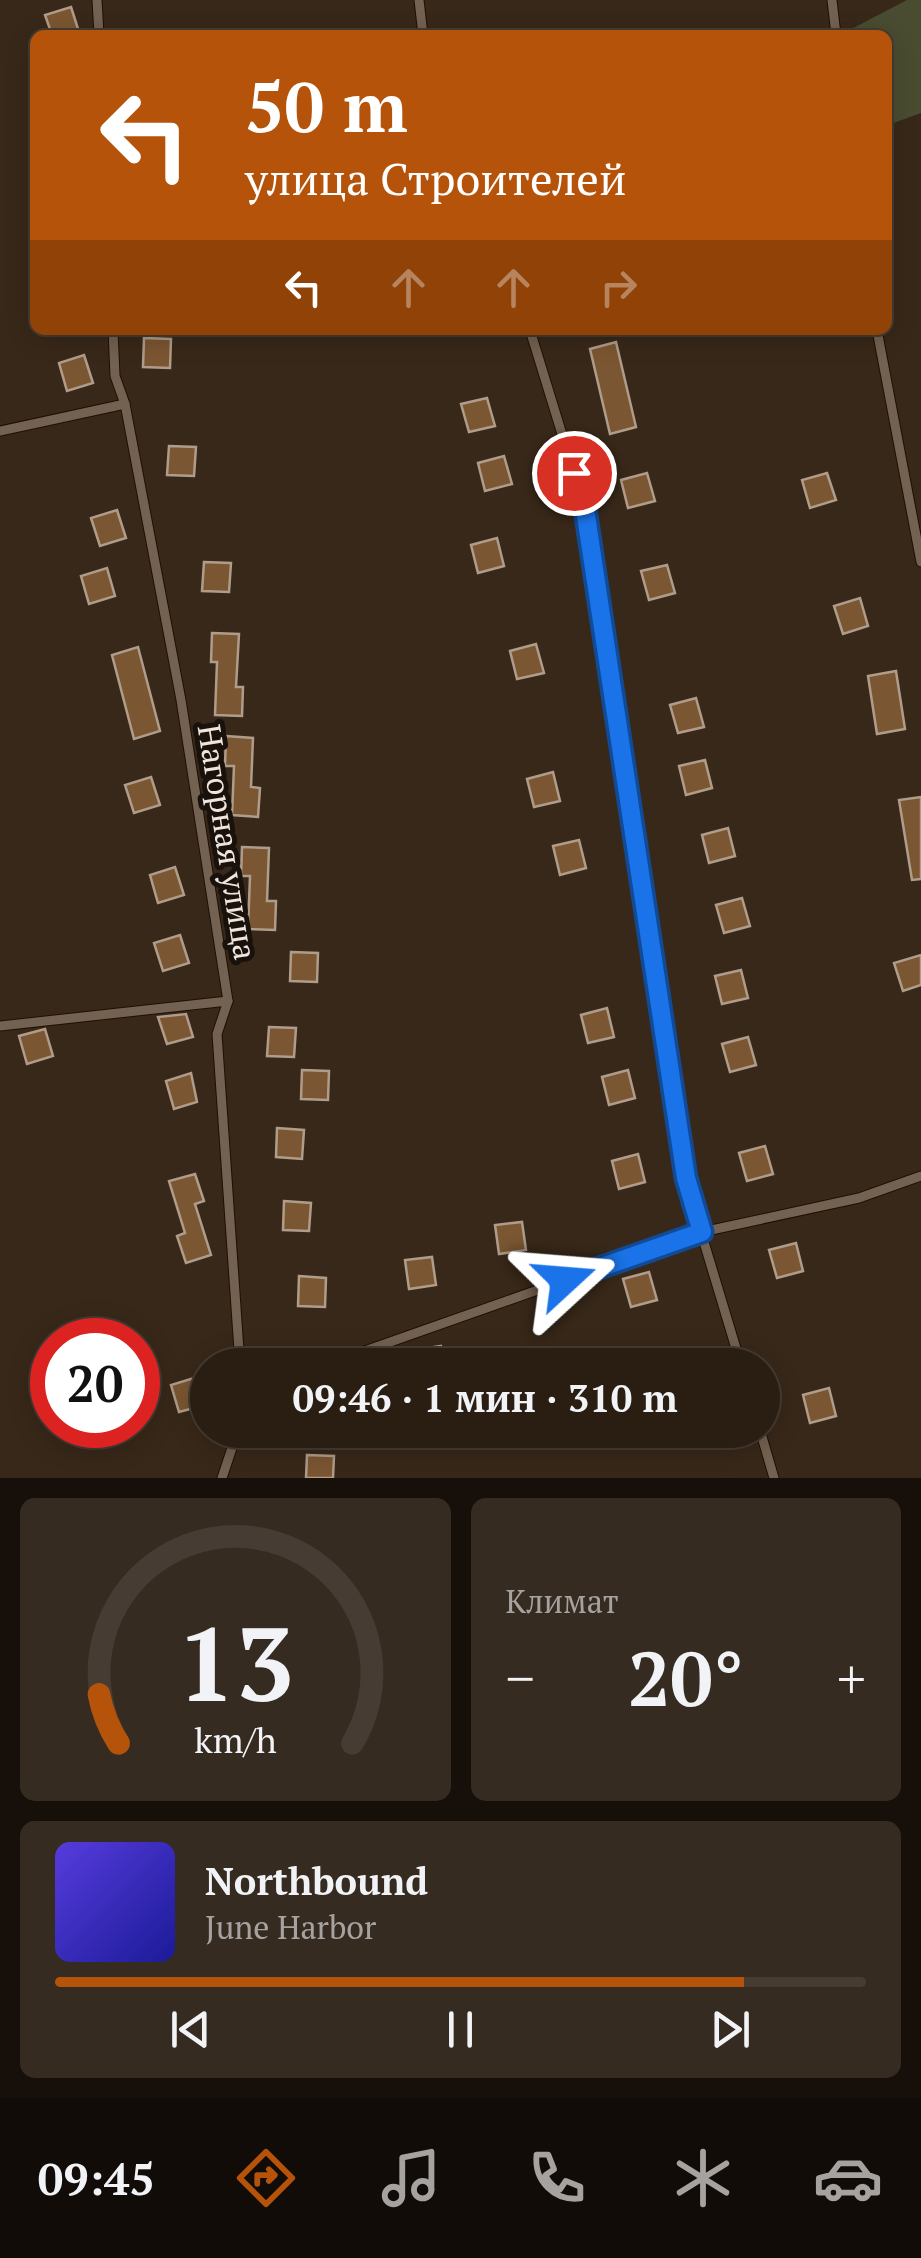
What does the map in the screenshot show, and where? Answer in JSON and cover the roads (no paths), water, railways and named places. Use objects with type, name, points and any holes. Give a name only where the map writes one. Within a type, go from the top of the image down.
[{"type":"lane","points":[[96,0],[99,30]]},
{"type":"lane","points":[[418,0],[422,30]]},
{"type":"lane","points":[[832,0],[835,30]]},
{"type":"lane","name":"Нагорная улица","points":[[113,335],[116,376],[125,404],[181,700],[228,1001],[217,1034],[239,1348]]},
{"type":"lane","points":[[532,335],[585,509],[686,1178],[736,1348]]},
{"type":"lane","points":[[878,335],[921,562]]},
{"type":"lane","points":[[0,431],[125,404]]},
{"type":"lane","points":[[0,1026],[228,1001]]},
{"type":"lane","points":[[373,1348],[702,1232],[859,1198],[921,1176]]},
{"type":"lane","points":[[222,1478],[232,1448]]},
{"type":"lane","points":[[765,1448],[774,1478]]}]
